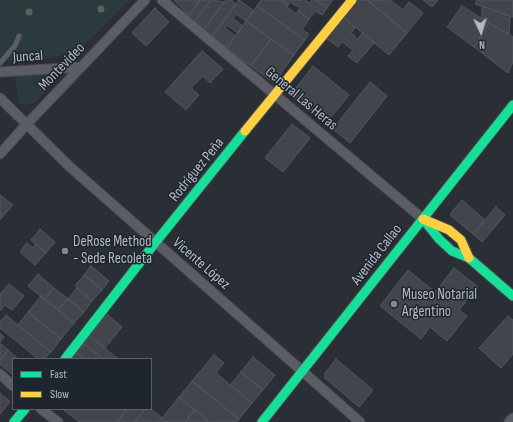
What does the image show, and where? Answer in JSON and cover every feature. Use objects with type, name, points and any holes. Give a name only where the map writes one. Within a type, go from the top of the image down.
[{"type":"main road","name":"Rodríguez Peña","points":[[66,358],[155,243],[352,0]]},
{"type":"main road","name":"Avenida Callao","points":[[262,422],[513,105]]},
{"type":"main road","points":[[423,219],[439,239],[452,251],[469,258],[513,296]]},
{"type":"main road","points":[[423,219],[449,230],[461,240],[469,258]]},
{"type":"main road","points":[[14,422],[24,410]]},
{"type":"street","name":"Montevideo","points":[[0,154],[145,0]]},
{"type":"street","name":"General Las Heras","points":[[162,0],[423,219]]},
{"type":"street","name":"Juncal","points":[[0,72],[81,67]]},
{"type":"street","name":"Vicente López","points":[[0,98],[69,166],[360,422]]},
{"type":"street","points":[[0,374],[12,385]]},
{"type":"street","points":[[42,410],[58,422]]},
{"type":"street","points":[[509,422],[513,418]]},
{"type":"lane","points":[[0,63],[15,46],[19,36]]},
{"type":"shaded area","points":[[0,0],[129,0],[83,46],[68,54],[54,58],[8,61],[0,56]]},
{"type":"shaded area","points":[[63,70],[36,102],[27,105],[19,103],[15,76],[20,73]]},
{"type":"building","points":[[174,0],[200,0],[189,15]]},
{"type":"building","points":[[200,0],[211,0],[194,22],[189,15]]},
{"type":"building","points":[[211,0],[224,2],[204,29],[194,22]]},
{"type":"building","points":[[226,0],[231,0],[236,4],[212,36],[204,29]]},
{"type":"building","points":[[239,0],[254,11],[246,21],[236,14],[233,18],[243,26],[238,33],[227,25],[225,28],[235,36],[227,48],[212,36]]},
{"type":"building","points":[[261,0],[281,0],[296,14],[298,11],[309,19],[302,30],[309,34],[305,40],[257,6]]},
{"type":"building","points":[[281,0],[305,0],[309,3],[312,0],[315,0],[327,8],[322,15],[315,11],[309,19],[298,11],[300,8],[290,2],[288,5]]},
{"type":"building","points":[[315,0],[333,0],[327,8]]},
{"type":"building","points":[[357,0],[367,0],[407,33],[389,55],[343,17]]},
{"type":"building","points":[[367,0],[390,0],[403,10],[409,2],[423,13],[407,33]]},
{"type":"building","points":[[423,0],[438,0],[432,7]]},
{"type":"building","points":[[477,0],[513,0],[513,17],[475,4]]},
{"type":"building","points":[[257,6],[305,40],[294,55],[246,21]]},
{"type":"building","points":[[462,6],[489,23],[474,47],[447,27]]},
{"type":"building","points":[[482,6],[510,16],[509,34],[482,19]]},
{"type":"building","points":[[155,8],[169,22],[146,46],[132,33]]},
{"type":"building","points":[[343,17],[355,28],[351,33],[358,39],[362,33],[374,43],[357,63],[348,56],[353,50],[342,42],[338,47],[326,38]]},
{"type":"building","points":[[246,21],[271,39],[251,66],[227,48]]},
{"type":"building","points":[[489,23],[513,37],[513,62],[508,73],[474,47]]},
{"type":"building","points":[[271,39],[294,55],[274,83],[251,66]]},
{"type":"building","points":[[202,51],[223,69],[210,83],[203,76],[191,88],[199,95],[186,110],[165,92]]},
{"type":"building","points":[[313,66],[349,95],[326,123],[295,99],[294,94],[296,88]]},
{"type":"building","points":[[370,82],[387,96],[350,143],[333,129]]},
{"type":"building","points":[[292,124],[310,138],[283,172],[265,158]]},
{"type":"building","points":[[0,195],[13,205],[4,215],[0,212]]},
{"type":"building","points":[[462,200],[485,220],[473,234],[451,216],[451,213]]},
{"type":"building","points":[[496,207],[505,215],[482,242],[473,234]]},
{"type":"building","points":[[0,212],[4,215],[0,220]]},
{"type":"building","points":[[40,229],[55,242],[46,253],[31,240]]},
{"type":"building","points":[[27,243],[33,248],[36,244],[46,253],[35,265],[20,252]]},
{"type":"building","points":[[91,266],[109,281],[102,290],[84,275]]},
{"type":"building","points":[[454,268],[478,287],[459,310],[467,316],[447,341],[430,327],[421,339],[380,306],[408,270],[435,292]]},
{"type":"building","points":[[38,274],[54,288],[44,299],[28,286]]},
{"type":"building","points":[[84,275],[102,290],[92,301],[75,286]]},
{"type":"building","points":[[9,284],[24,296],[12,310],[5,305],[0,311],[0,294]]},
{"type":"building","points":[[54,288],[68,299],[58,310],[44,299]]},
{"type":"building","points":[[77,288],[92,301],[84,312],[68,299]]},
{"type":"building","points":[[41,296],[74,323],[61,339],[28,312]]},
{"type":"building","points":[[68,299],[84,312],[74,323],[58,310]]},
{"type":"building","points":[[28,312],[61,339],[51,352],[18,325]]},
{"type":"building","points":[[107,314],[122,327],[105,348],[90,336]]},
{"type":"building","points":[[6,315],[51,352],[45,358],[37,358],[0,328],[0,322]]},
{"type":"building","points":[[508,316],[513,320],[513,354],[501,368],[479,348]]},
{"type":"building","points":[[0,333],[4,337],[0,342]]},
{"type":"building","points":[[90,336],[117,358],[102,358],[84,344]]},
{"type":"building","points":[[0,343],[8,350],[0,360]]},
{"type":"building","points":[[84,344],[102,358],[84,358],[77,353]]},
{"type":"building","points":[[8,350],[17,358],[12,358],[12,374],[0,364],[0,360]]},
{"type":"building","points":[[77,353],[84,358],[73,358]]},
{"type":"building","points":[[214,355],[224,363],[216,373],[252,403],[239,419],[192,381]]},
{"type":"building","points":[[253,357],[275,375],[263,390],[241,372]]},
{"type":"building","points":[[336,359],[373,390],[359,407],[325,378],[325,373]]},
{"type":"building","points":[[241,372],[263,390],[252,403],[230,385]]},
{"type":"building","points":[[192,381],[239,419],[237,422],[209,422],[179,397]]},
{"type":"building","points":[[0,393],[10,402],[0,414]]},
{"type":"building","points":[[179,397],[195,410],[185,422],[167,422],[162,418]]},
{"type":"building","points":[[64,410],[127,410],[117,422],[79,422]]},
{"type":"building","points":[[126,410],[144,410],[135,422],[117,422]]},
{"type":"building","points":[[144,410],[152,410],[162,418],[159,422],[135,422]]},
{"type":"building","points":[[195,410],[209,422],[185,422]]},
{"type":"building","points":[[162,418],[167,422],[159,422]]},
{"type":"traffic: fast","points":[[262,422],[513,105]]},
{"type":"traffic: fast","points":[[66,358],[155,243],[245,131]]},
{"type":"traffic: fast","points":[[423,219],[439,239],[452,251],[469,258],[513,296]]},
{"type":"traffic: fast","points":[[14,422],[24,410]]},
{"type":"traffic: slow","points":[[245,131],[352,0]]},
{"type":"traffic: slow","points":[[423,219],[449,230],[461,240],[469,258]]},
{"type":"place","name":"DeRose Method - Sede Recoleta","points":[[65,251]]},
{"type":"place","name":"Museo Notarial Argentino","points":[[394,304]]}]
